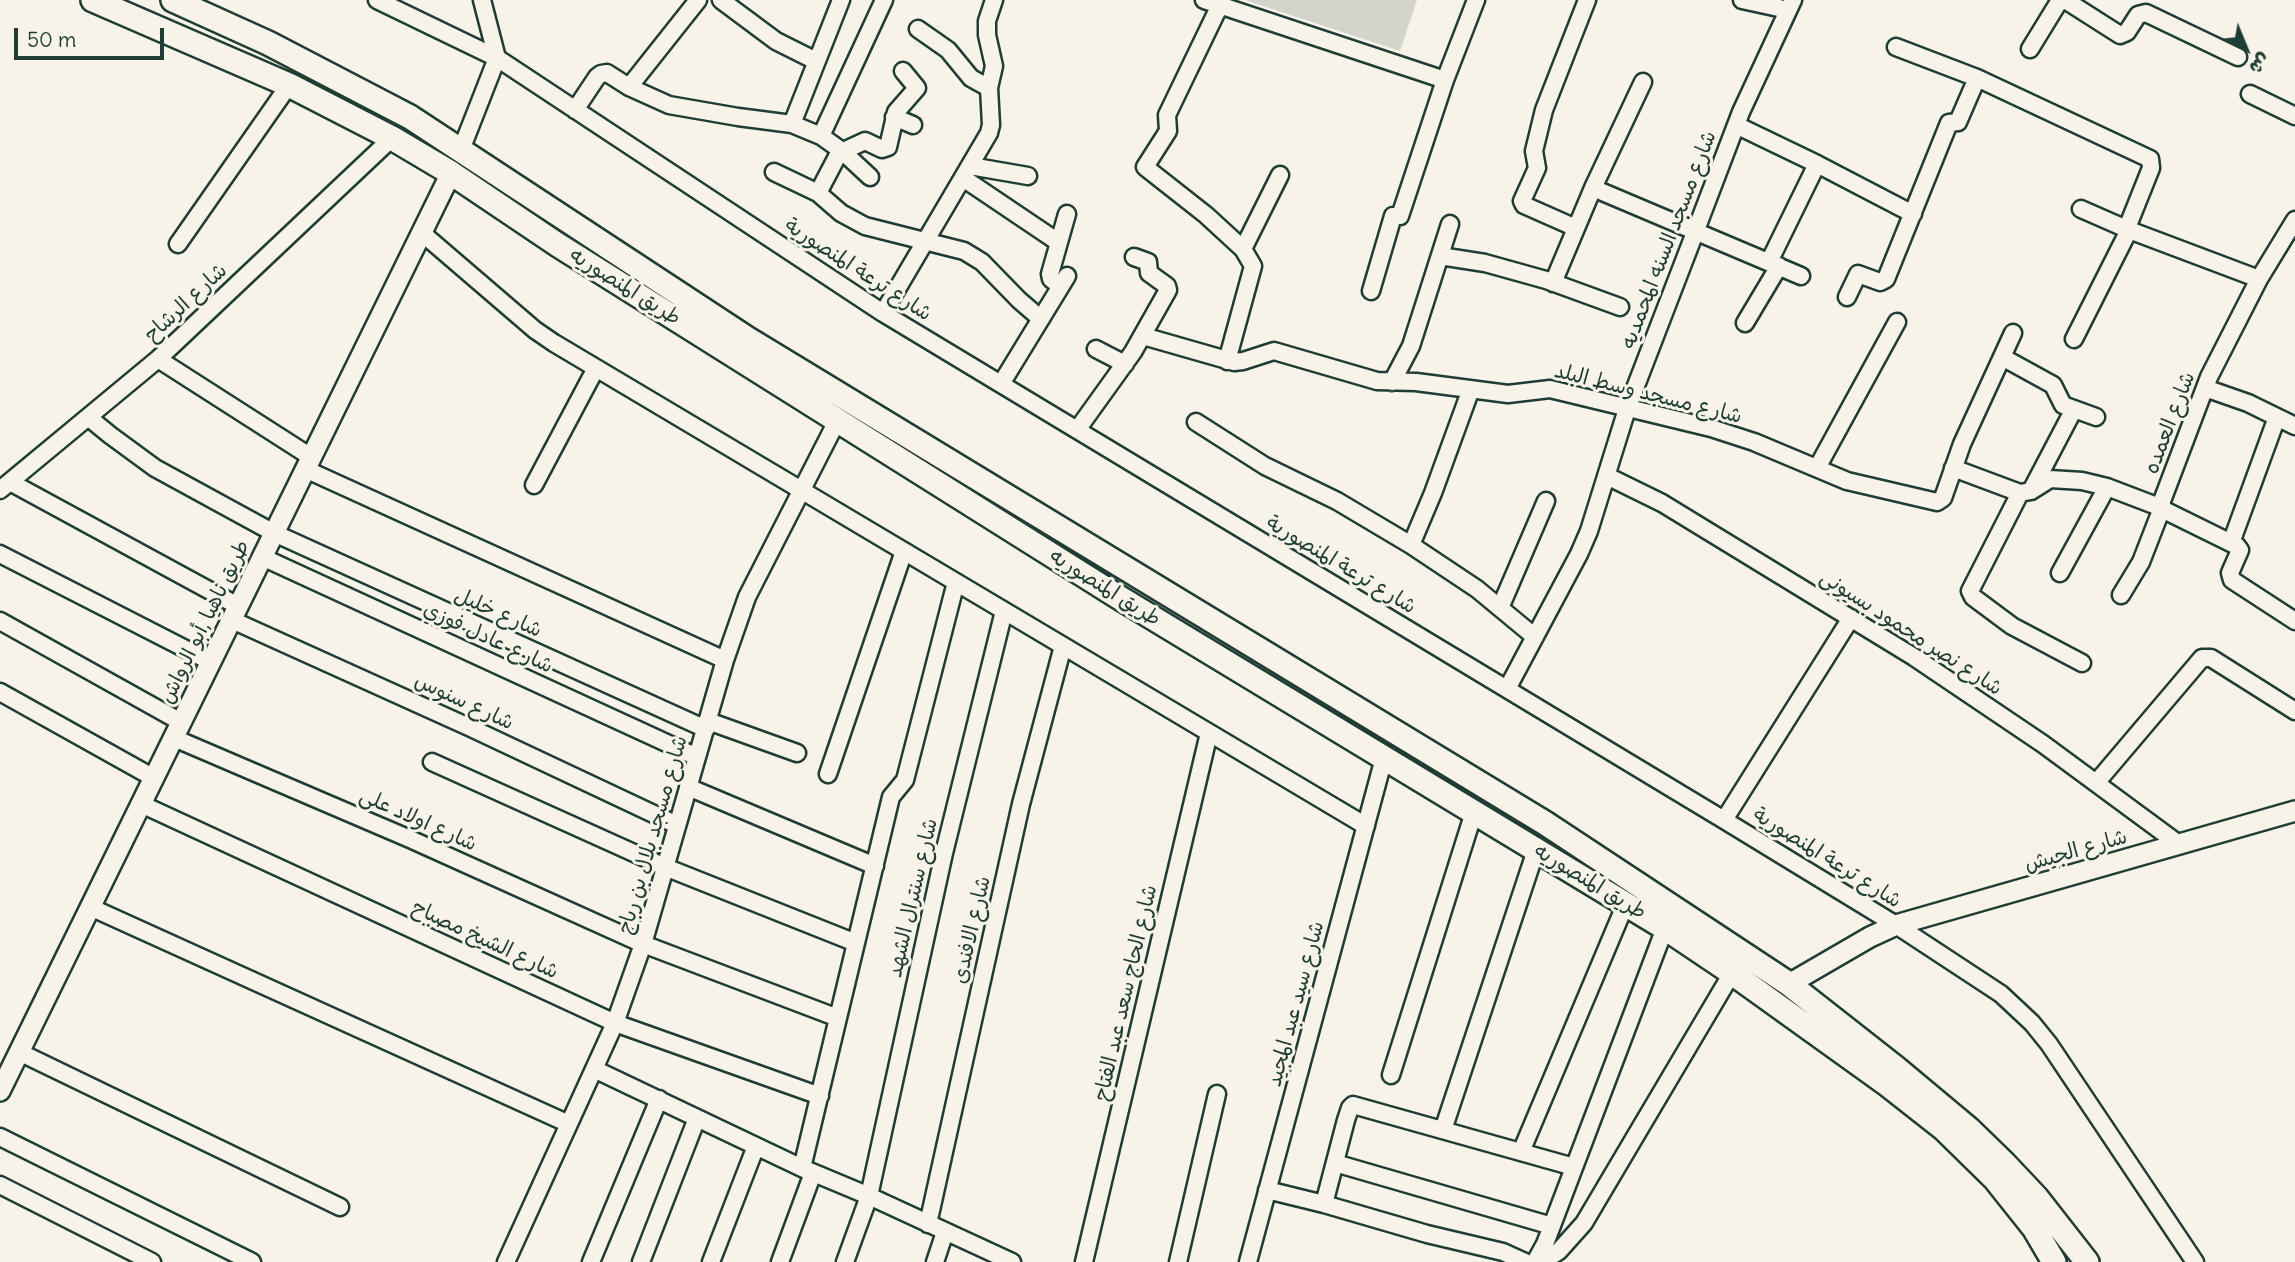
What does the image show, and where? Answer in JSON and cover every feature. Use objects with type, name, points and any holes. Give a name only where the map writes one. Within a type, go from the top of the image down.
[{"type":"main road","name":"طريق المنصوريه","points":[[93,0],[289,85],[392,138],[1119,598],[1665,928],[1888,1085],[1944,1129],[1995,1179],[2034,1228],[2054,1262]]},
{"type":"main road","name":"طريق المنصوريه","points":[[173,0],[325,72],[410,117],[748,339],[1545,823],[1789,984],[1896,1068],[1969,1129],[2037,1198],[2087,1262]]},
{"type":"main road","points":[[1119,598],[1135,574]]},
{"type":"street","name":"شارع ترعة المنصورية","points":[[377,0],[497,58],[883,313],[1724,820],[1896,925],[2001,994],[2032,1023],[2049,1044],[2194,1262]]},
{"type":"street","points":[[461,150],[497,58],[482,0]]},
{"type":"street","points":[[629,87],[698,0]]},
{"type":"street","points":[[721,0],[776,41],[816,61]]},
{"type":"street","points":[[792,124],[841,0]]},
{"type":"street","points":[[821,136],[884,0]]},
{"type":"street","points":[[883,313],[989,133],[989,89],[994,66],[987,35],[987,21],[995,0]]},
{"type":"street","points":[[1204,0],[1445,80]]},
{"type":"street","points":[[1371,291],[1392,216],[1400,216],[1445,80],[1476,0]]},
{"type":"street","points":[[1576,228],[1524,205],[1522,201],[1537,171],[1534,151],[1544,110],[1587,0]]},
{"type":"street","points":[[1742,0],[1790,5]]},
{"type":"street","points":[[2031,49],[2063,0],[2119,35],[2127,32],[2136,17],[2137,7],[2238,57]]},
{"type":"street","points":[[1220,5],[1167,115],[1168,131],[1145,167],[1206,215],[1243,249],[1252,261],[1253,266],[1227,361]]},
{"type":"street","name":"شارع مسجد السنه المحمديه","points":[[1507,689],[1579,554],[1595,515],[1628,409],[1736,125],[1790,5]]},
{"type":"street","points":[[918,29],[948,50],[971,78],[989,89]]},
{"type":"street","points":[[1896,47],[1977,78],[2151,161],[2151,168],[2129,223],[2129,230],[2074,339]]},
{"type":"street","points":[[818,193],[842,150],[867,141],[882,149],[886,148],[899,107],[917,88],[902,71]]},
{"type":"street","points":[[575,110],[597,77],[609,74],[629,87],[669,105],[792,124],[821,136],[842,150],[870,177]]},
{"type":"street","points":[[1847,297],[1858,274],[1881,282],[1886,279],[1949,123],[1958,122],[1977,78]]},
{"type":"street","points":[[1553,282],[1643,82]]},
{"type":"street","points":[[178,244],[289,85]]},
{"type":"street","points":[[2250,94],[2295,116]]},
{"type":"street","points":[[894,117],[913,125]]},
{"type":"street","points":[[1736,125],[1913,214]]},
{"type":"street","name":"شارع الرشاح","points":[[5,486],[158,359],[392,138]]},
{"type":"street","points":[[1745,323],[1817,164]]},
{"type":"street","points":[[774,172],[818,193],[841,213],[865,226],[964,251],[982,262],[1041,319]]},
{"type":"street","points":[[966,172],[1028,176]]},
{"type":"street","points":[[966,172],[1058,242]]},
{"type":"street","name":"طريق ناهيا ,أبو الرواش","points":[[0,1091],[451,173]]},
{"type":"street","points":[[1243,249],[1280,176]]},
{"type":"street","points":[[1594,188],[1801,276]]},
{"type":"street","points":[[2081,209],[2259,279]]},
{"type":"street","points":[[1001,384],[1063,281],[1051,276],[1067,214]]},
{"type":"street","name":"شارع العمده","points":[[2231,543],[2162,508],[2162,501],[2205,388],[2259,279],[2295,220]]},
{"type":"street","points":[[1392,382],[1411,345],[1450,224]]},
{"type":"street","points":[[422,233],[535,330],[1366,826]]},
{"type":"street","points":[[1440,256],[1485,263],[1553,282],[1620,307]]},
{"type":"street","points":[[1077,430],[1125,364],[1168,289],[1149,273],[1148,262],[1134,257]]},
{"type":"street","points":[[1817,468],[1897,322]]},
{"type":"street","points":[[2013,333],[1953,468],[2025,492],[2050,479],[2082,481],[2107,487],[2162,508],[2141,562],[2122,595]]},
{"type":"street","name":"شارع مسجد وسط البلد","points":[[1143,336],[1227,361],[1243,361],[1274,351],[1377,381],[1416,382],[1508,394],[1549,389],[1722,432],[1754,442],[1847,481],[1937,502],[1943,498],[1953,468]]},
{"type":"street","points":[[1096,349],[1125,364]]},
{"type":"street","points":[[2002,357],[2053,385],[2060,401],[2096,416]]},
{"type":"street","points":[[158,359],[308,463],[725,660]]},
{"type":"street","points":[[534,485],[596,368]]},
{"type":"street","points":[[2205,388],[2248,403],[2295,426]]},
{"type":"street","points":[[1411,545],[1471,389]]},
{"type":"street","points":[[2074,409],[1970,591],[1973,597],[2012,626],[2082,663]]},
{"type":"street","name":"شارع خليل","points":[[88,416],[155,468],[274,533],[707,725],[797,753]]},
{"type":"street","points":[[2277,417],[2231,543],[2240,548],[2230,573],[2232,580],[2295,621]]},
{"type":"street","name":"شارع مسجد بلال بن رباح","points":[[506,1262],[615,1023],[643,944],[725,660],[747,597],[837,421]]},
{"type":"street","points":[[1196,422],[1265,466],[1336,501],[1411,545],[1477,589],[1535,637]]},
{"type":"street","name":"شارع نصر محمود بسيونى","points":[[1607,476],[1662,503],[1914,657],[2043,744],[2180,845]]},
{"type":"street","name":"شارع سنوس","points":[[5,486],[235,613],[446,717],[677,825]]},
{"type":"street","points":[[2060,573],[2107,487]]},
{"type":"street","points":[[1500,608],[1546,501]]},
{"type":"street","points":[[828,774],[904,551]]},
{"type":"street","points":[[0,554],[211,662]]},
{"type":"street","name":"شارع عادل فوزي","points":[[262,557],[697,757]]},
{"type":"street","points":[[780,1262],[808,1170],[820,1096],[891,797],[905,780],[956,582]]},
{"type":"street","name":"شارع سنترال الشهد","points":[[845,1262],[869,1196],[944,853],[1004,611]]},
{"type":"street","points":[[1724,820],[1851,618]]},
{"type":"street","name":"شارع اولاد على","points":[[0,621],[178,730],[643,944],[838,1018]]},
{"type":"street","name":"شارع الافندى","points":[[928,1224],[1021,804],[1063,646]]},
{"type":"street","points":[[2096,783],[2202,658],[2211,658],[2295,711]]},
{"type":"street","points":[[0,692],[154,778]]},
{"type":"street","name":"شارع الحاج سعد عبد الفتاح","points":[[1084,1262],[1209,733]]},
{"type":"street","name":"شارع سيد عبد المجيد","points":[[1248,1262],[1384,758]]},
{"type":"street","points":[[432,762],[665,867],[856,943]]},
{"type":"street","points":[[688,787],[875,866]]},
{"type":"street","name":"شارع الشيخ مصباح","points":[[141,804],[615,1023],[820,1096]]},
{"type":"street","name":"شارع الجيش","points":[[1789,984],[1896,925],[2295,811]]},
{"type":"street","points":[[1391,1075],[1474,812]]},
{"type":"street","points":[[1443,1130],[1536,849]]},
{"type":"street","points":[[1521,1152],[1626,903]]},
{"type":"street","points":[[90,907],[569,1124]]},
{"type":"street","points":[[1535,1262],[1552,1226],[1665,928]]},
{"type":"street","points":[[1542,1262],[1559,1251],[1584,1223],[1732,973]]},
{"type":"street","points":[[19,1052],[340,1208]]},
{"type":"street","points":[[594,1069],[1006,1261]]},
{"type":"street","points":[[1178,1262],[1217,1094]]},
{"type":"street","points":[[591,1262],[659,1099]]},
{"type":"street","points":[[1324,1204],[1353,1105],[1573,1167]]},
{"type":"street","points":[[641,1262],[697,1118]]},
{"type":"street","points":[[0,1138],[252,1262]]},
{"type":"street","points":[[711,1262],[756,1146]]},
{"type":"street","points":[[1335,1163],[1552,1226]]},
{"type":"street","points":[[0,1185],[152,1262]]},
{"type":"street","points":[[1268,1190],[1503,1252],[1525,1262]]},
{"type":"street","points":[[935,1262],[946,1232]]},
{"type":"shaded area","points":[[1245,0],[1417,0],[1400,51]]}]
